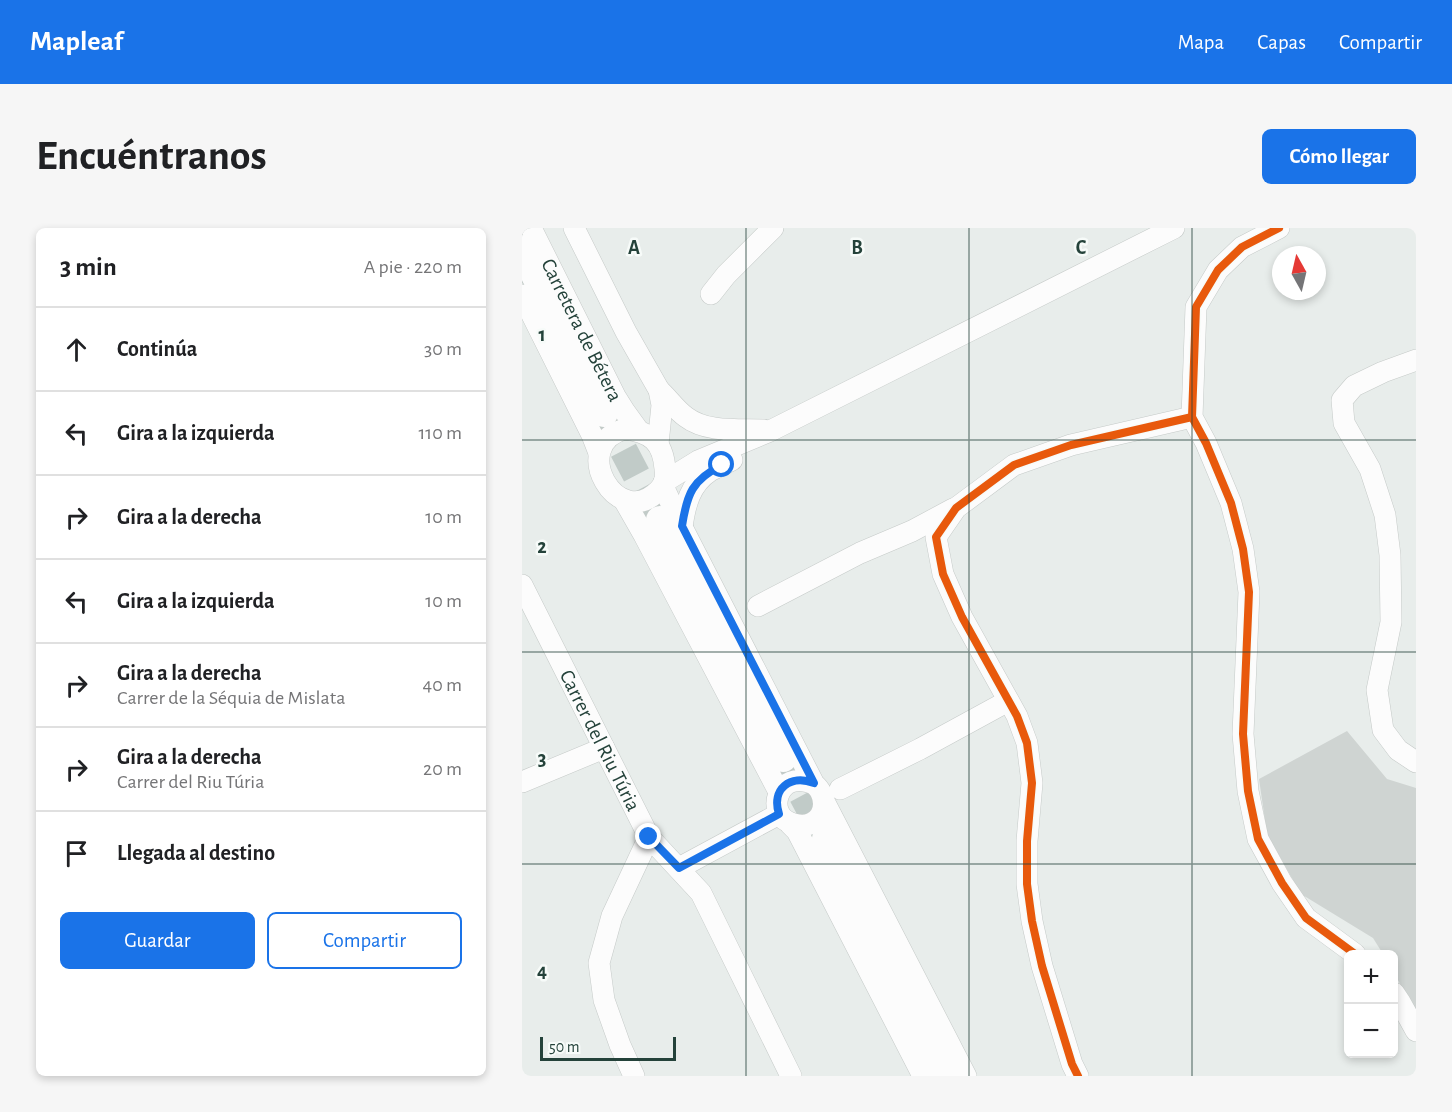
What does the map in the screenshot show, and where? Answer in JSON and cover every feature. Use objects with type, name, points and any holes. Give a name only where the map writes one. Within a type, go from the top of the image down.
[{"type":"main road","points":[[522,249],[625,423]]},
{"type":"main road","points":[[671,523],[783,758]]},
{"type":"main road","points":[[826,839],[944,1076]]},
{"type":"street","name":"Carretera de Bétera","points":[[531,228],[615,396],[625,423]]},
{"type":"street","points":[[574,228],[654,382],[662,405],[658,444]]},
{"type":"street","points":[[711,294],[726,275],[773,228]]},
{"type":"street","points":[[624,500],[632,502],[649,498],[664,484],[698,461],[770,430],[1174,228]]},
{"type":"street","points":[[1279,228],[1242,247],[1226,262],[1218,270],[1197,307],[1191,417],[1206,443],[1231,503],[1243,549],[1249,592],[1242,734],[1248,791],[1258,839],[1282,883],[1306,918],[1350,950]]},
{"type":"street","name":"Carretera de Bétera","points":[[522,295],[599,453]]},
{"type":"street","points":[[1416,360],[1383,372],[1354,387],[1342,399],[1344,423],[1370,470],[1384,515],[1390,555],[1390,622],[1377,690],[1383,730],[1398,750],[1416,762]]},
{"type":"street","points":[[654,382],[650,401],[643,413],[625,423],[607,438],[599,453],[604,481],[624,500],[644,535],[780,792]]},
{"type":"street","points":[[654,382],[686,417],[704,426],[770,430]]},
{"type":"street","points":[[758,606],[860,553],[912,531],[956,508],[1014,465],[1071,445],[1191,417]]},
{"type":"street","points":[[625,423],[652,438],[658,444],[664,460],[664,484],[671,523],[826,791],[966,1076]]},
{"type":"street","points":[[671,523],[697,482],[708,472],[743,453],[770,430]]},
{"type":"street","points":[[956,508],[936,537],[943,574],[962,617],[1017,716],[1027,743],[1032,783],[1027,841],[1027,884],[1032,921],[1042,966],[1072,1064],[1078,1076]]},
{"type":"street","name":"Carrer del Riu Túria","points":[[522,585],[649,837],[701,893],[791,1076]]},
{"type":"street","points":[[923,1076],[797,831],[785,819],[777,800],[784,786],[799,779],[826,791],[920,749],[1008,700]]},
{"type":"street","points":[[522,782],[604,748]]},
{"type":"street","points":[[679,868],[785,819],[798,825],[814,822],[821,814],[826,791]]},
{"type":"street","points":[[634,1076],[604,1000],[599,963],[612,916],[649,837]]},
{"type":"street","points":[[1398,999],[1416,1031]]},
{"type":"building","points":[[1347,731],[1387,779],[1416,788],[1416,1012],[1398,980],[1398,950],[1380,950],[1373,938],[1301,894],[1267,834],[1259,779]]},
{"type":"tunnel","points":[[604,413],[660,520]]},
{"type":"tunnel","points":[[783,758],[826,839]]},
{"type":"cycle path","points":[[1279,228],[1242,247],[1218,270],[1196,307],[1192,417],[1206,443],[1231,503],[1243,549],[1249,592],[1243,734],[1248,791],[1258,839],[1282,883],[1306,918],[1350,950]]},
{"type":"cycle path","points":[[1078,1076],[1072,1064],[1042,966],[1032,921],[1027,884],[1027,841],[1032,783],[1027,743],[1017,716],[962,617],[943,574],[936,537],[956,508],[1014,465],[1071,445],[1192,417]]},
{"type":"route","points":[[649,837],[679,868],[779,814],[777,800],[784,786],[799,779],[814,783],[682,526],[685,503],[697,482],[708,472],[722,465]]}]
